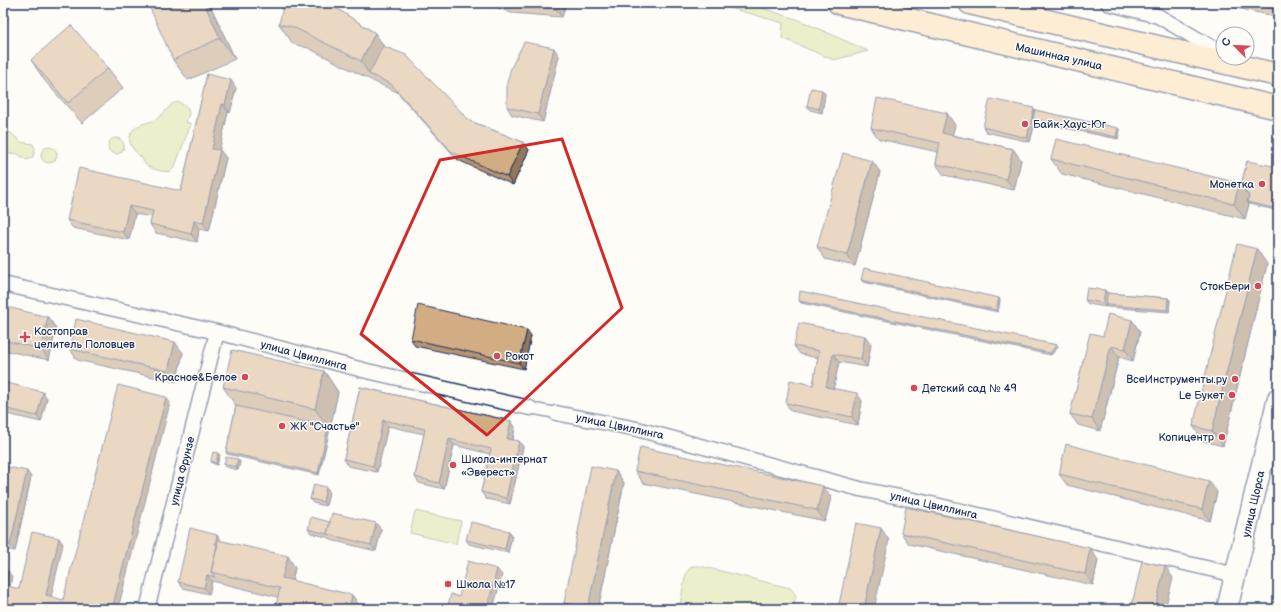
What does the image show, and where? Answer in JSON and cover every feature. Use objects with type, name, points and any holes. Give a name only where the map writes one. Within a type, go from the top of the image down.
[{"type":"main road","name":"Машинная улица","points":[[839,3],[1278,108]]},
{"type":"main road","points":[[970,3],[1215,57]]},
{"type":"main road","points":[[1251,66],[1278,74]]},
{"type":"main road","name":"улица Щорса","points":[[1228,609],[1278,398]]},
{"type":"street","points":[[1108,3],[1158,16],[1215,49]]},
{"type":"street","name":"улица Цвиллинга","points":[[3,284],[217,332],[367,371],[530,408],[637,428],[860,489],[921,501],[1236,575]]},
{"type":"street","name":"улица Фрунзе","points":[[146,609],[217,332]]},
{"type":"highlighted area","points":[[562,139],[622,308],[487,435],[361,334],[440,160]]},
{"type":"green space","points":[[713,3],[747,3],[799,20],[868,51],[834,60],[782,38],[783,23]]},
{"type":"green space","points":[[176,102],[179,102],[188,108],[189,114],[186,122],[191,124],[175,166],[171,171],[161,171],[147,166],[131,145],[130,138],[133,130],[141,124],[155,120],[170,106]]},
{"type":"green space","points":[[4,131],[11,133],[21,142],[33,144],[35,149],[33,157],[27,160],[16,153],[3,155]]},
{"type":"green space","points":[[116,138],[123,143],[124,146],[119,153],[116,154],[109,149],[108,146],[113,139]]},
{"type":"green space","points":[[49,147],[56,152],[57,155],[52,162],[49,163],[42,158],[41,155],[46,148]]},
{"type":"green space","points":[[415,511],[461,521],[456,544],[410,533]]},
{"type":"green space","points":[[692,566],[700,566],[790,588],[796,595],[793,609],[682,609],[680,604],[686,573]]},
{"type":"building","points":[[160,3],[204,3],[220,38],[173,60],[150,8]]},
{"type":"building","points":[[284,3],[320,3],[333,6],[375,33],[361,61],[293,27],[279,24]]},
{"type":"building","points":[[500,3],[558,3],[556,9],[505,5]]},
{"type":"building","points":[[1246,3],[1278,3],[1278,10]]},
{"type":"building","points":[[71,25],[108,68],[68,103],[31,60]]},
{"type":"building","points":[[524,42],[554,48],[538,114],[507,107],[507,83],[511,68]]},
{"type":"building","points":[[383,46],[406,55],[470,121],[523,142],[507,177],[452,152],[391,84],[369,74]]},
{"type":"building","points":[[207,74],[231,80],[225,105],[222,104],[212,149],[220,150],[203,223],[194,221],[191,234],[150,224],[153,211],[129,206],[123,232],[67,220],[79,168],[181,191]]},
{"type":"building","points":[[811,88],[822,90],[819,109],[807,106]]},
{"type":"building","points":[[877,98],[947,113],[942,133],[1013,149],[1006,179],[936,164],[940,143],[871,128]]},
{"type":"building","points":[[990,99],[1034,108],[1027,138],[983,127]]},
{"type":"building","points":[[1035,110],[1118,128],[1116,137],[1033,119]]},
{"type":"building","points":[[1056,139],[1239,183],[1234,204],[1051,159]]},
{"type":"building","points":[[843,153],[872,161],[847,255],[817,247]]},
{"type":"building","points":[[1247,161],[1278,167],[1278,188],[1273,208],[1247,202],[1249,196],[1241,186]]},
{"type":"building","points":[[1237,244],[1257,249],[1212,431],[1193,426]]},
{"type":"building","points":[[864,268],[999,298],[996,310],[861,280]]},
{"type":"building","points":[[1087,288],[1105,290],[1103,303],[1085,300]]},
{"type":"building","points":[[800,291],[1057,345],[1050,353],[799,301]]},
{"type":"building","points":[[1107,293],[1168,298],[1167,310],[1106,305]]},
{"type":"building","points":[[418,305],[527,330],[519,363],[411,339]]},
{"type":"building","points":[[3,306],[48,317],[41,349],[3,340]]},
{"type":"building","points":[[1108,314],[1132,320],[1125,349],[1111,346],[1092,419],[1070,414],[1090,333],[1103,336]]},
{"type":"building","points":[[76,319],[175,342],[168,371],[70,349]]},
{"type":"building","points":[[799,323],[865,336],[861,359],[833,354],[826,387],[857,393],[852,417],[786,403],[790,380],[813,385],[819,351],[794,346]]},
{"type":"building","points":[[232,350],[324,371],[315,409],[223,387]]},
{"type":"building","points":[[3,382],[43,392],[37,416],[3,408]]},
{"type":"building","points":[[118,385],[166,397],[112,609],[3,609],[3,570],[8,571],[4,585],[19,589],[32,532],[59,538],[46,595],[63,600]]},
{"type":"building","points":[[360,387],[511,421],[507,439],[519,441],[506,498],[481,492],[491,449],[449,439],[439,483],[415,477],[425,429],[383,420],[373,466],[344,459]]},
{"type":"building","points":[[236,406],[328,427],[318,473],[226,452]]},
{"type":"building","points":[[1066,444],[1209,481],[1202,509],[1059,474]]},
{"type":"building","points":[[640,447],[823,486],[817,510],[635,471]]},
{"type":"building","points":[[213,452],[218,453],[216,463],[211,461]]},
{"type":"building","points":[[226,457],[238,459],[236,467],[224,464]]},
{"type":"building","points":[[3,466],[27,471],[10,545],[3,543]]},
{"type":"building","points":[[591,466],[616,471],[588,608],[564,603]]},
{"type":"building","points":[[314,484],[326,487],[323,502],[310,499]]},
{"type":"building","points":[[906,507],[1090,548],[1085,574],[901,533]]},
{"type":"building","points":[[332,513],[376,523],[371,545],[327,534]]},
{"type":"building","points":[[311,517],[330,522],[327,534],[308,529]]},
{"type":"building","points":[[471,522],[509,531],[505,549],[466,540]]},
{"type":"building","points":[[856,523],[881,528],[864,609],[838,609]]},
{"type":"building","points":[[190,528],[217,535],[215,544],[218,544],[211,572],[215,577],[207,575],[204,588],[178,582]]},
{"type":"building","points":[[218,540],[288,556],[282,578],[352,595],[349,609],[275,609],[280,588],[211,572]]},
{"type":"building","points":[[468,561],[497,569],[487,609],[447,609],[451,594],[459,597]]},
{"type":"building","points":[[1142,561],[1165,566],[1155,609],[1131,609]]},
{"type":"place","name":"Байк-Хаус-Юг","points":[[1025,124]]},
{"type":"place","name":"Монетка","points":[[1262,184]]},
{"type":"place","name":"СтокБери","points":[[1258,286]]},
{"type":"place","name":"Костоправ целитель Половцев","points":[[25,337]]},
{"type":"place","name":"Рокот","points":[[497,356]]},
{"type":"place","name":"Красное&Белое","points":[[245,377]]},
{"type":"place","name":"ВсеИнструменты.ру","points":[[1235,379]]},
{"type":"place","name":"Детский сад № 49","points":[[914,388]]},
{"type":"place","name":"Le Букет","points":[[1232,395]]},
{"type":"place","name":"ЖК \"Счастье\"","points":[[282,426]]},
{"type":"place","name":"Копицентр","points":[[1222,437]]},
{"type":"place","name":"Школа-интернат «Эверест»","points":[[453,465]]},
{"type":"place","name":"Школа №17","points":[[448,584]]}]
